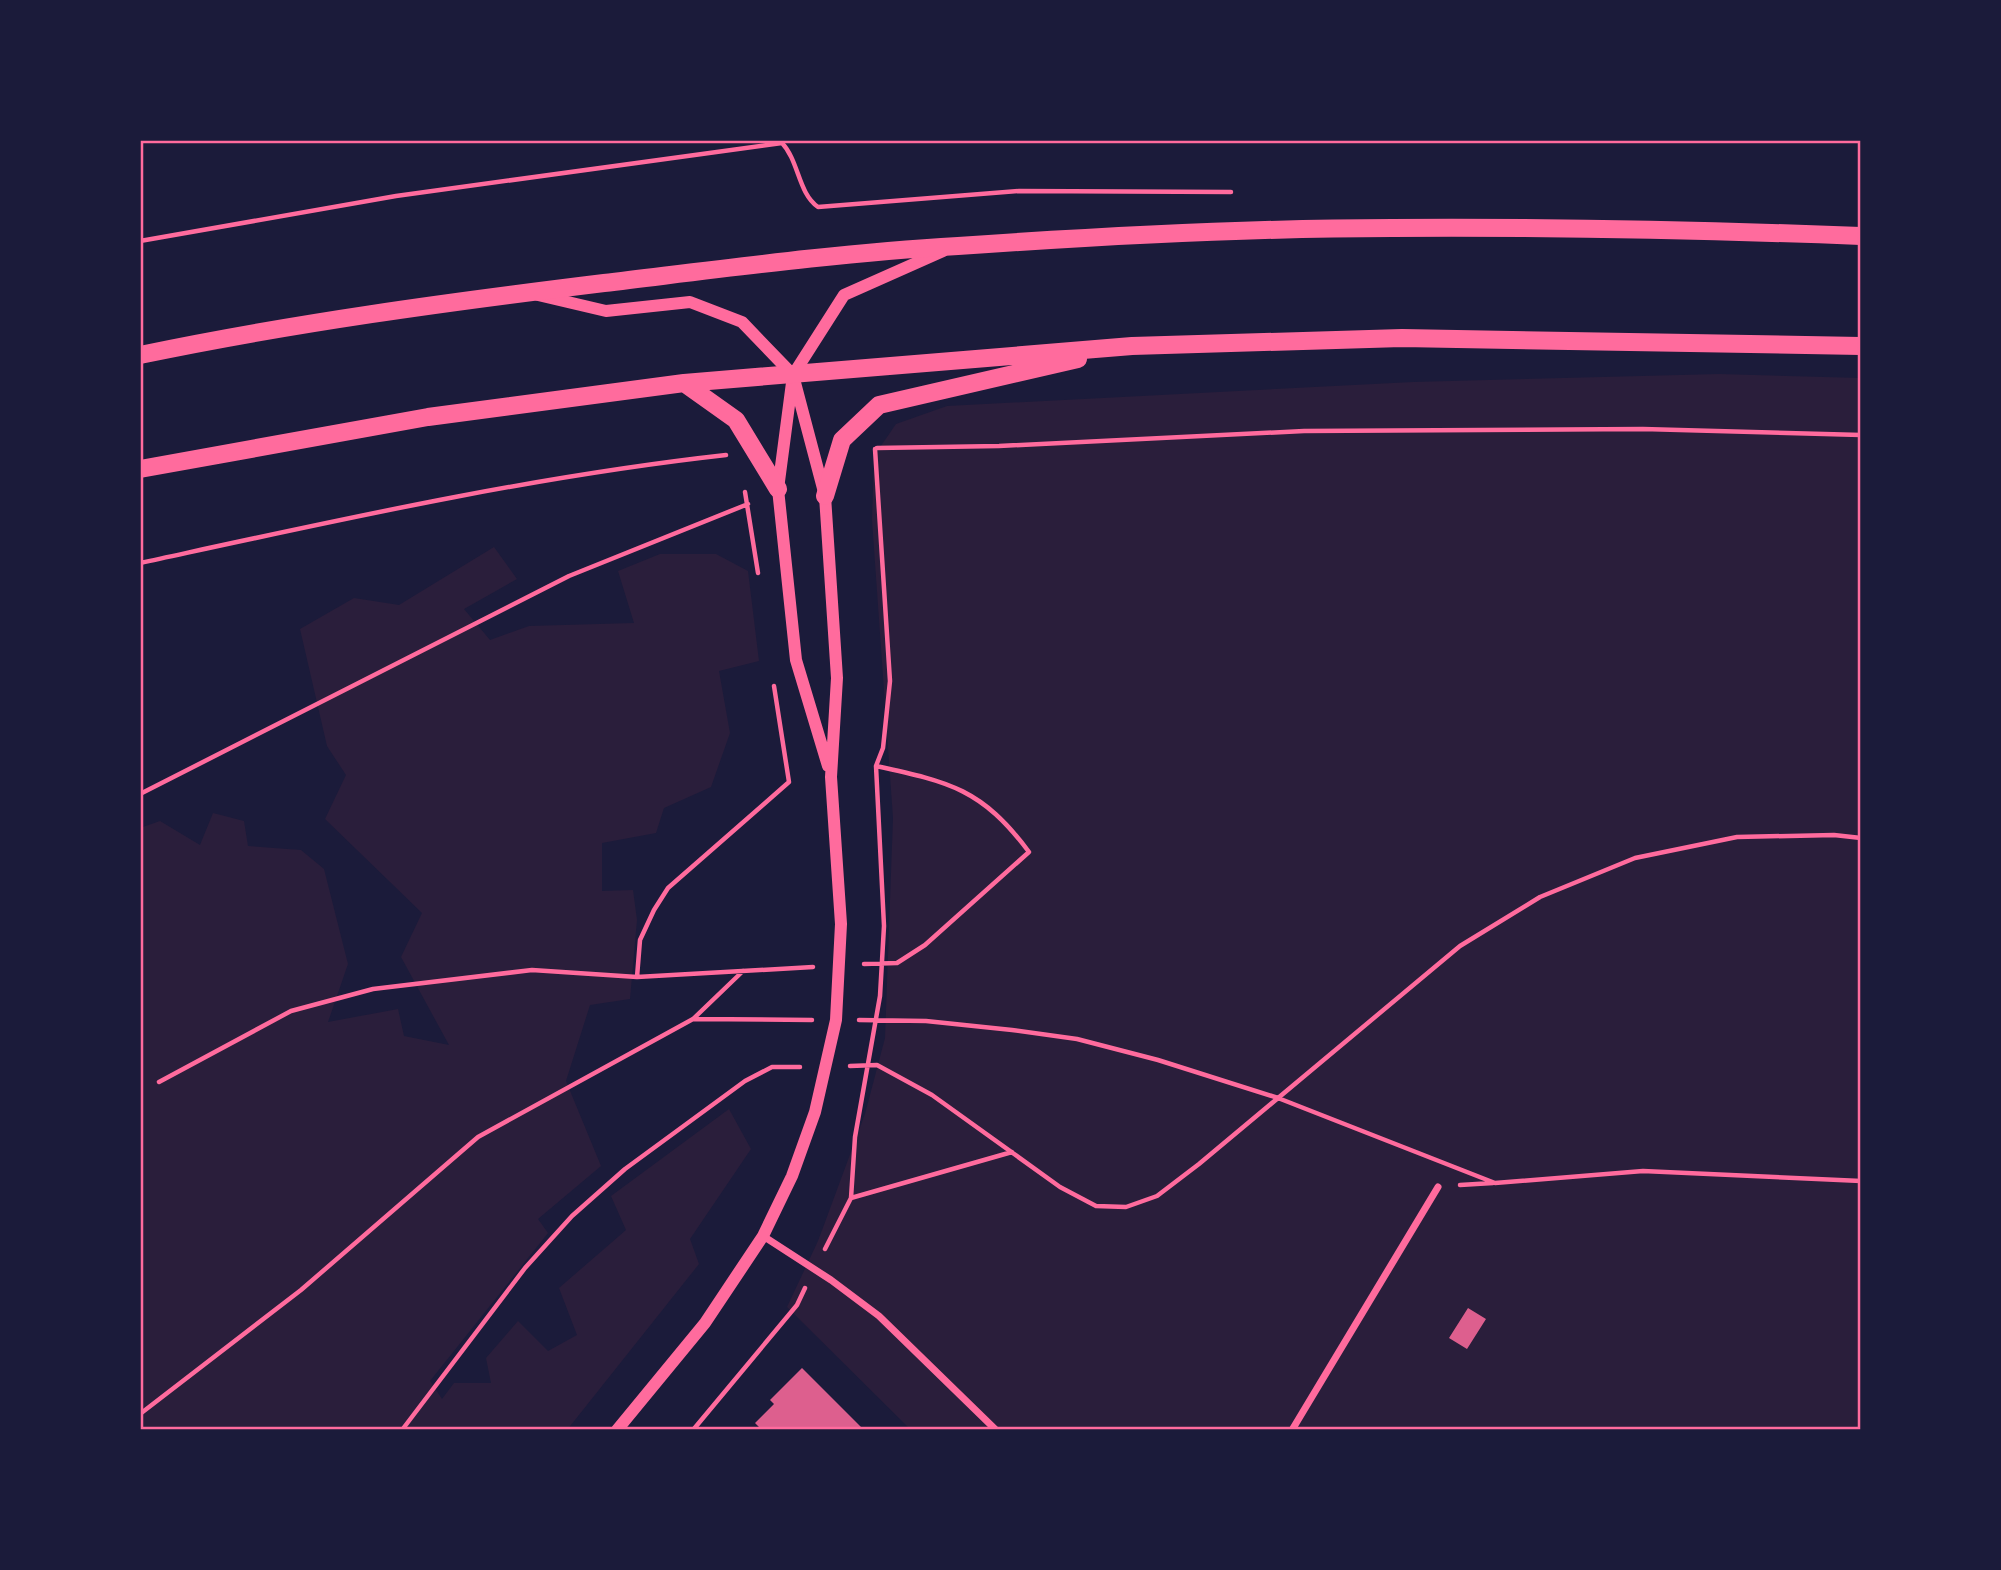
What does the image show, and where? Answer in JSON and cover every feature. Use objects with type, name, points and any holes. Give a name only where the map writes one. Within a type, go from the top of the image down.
[{"type":"main road","points":[[140,355],[341,319],[528,292],[760,264],[953,246],[1170,234],[1389,228],[1732,231],[1861,236]]},
{"type":"main road","points":[[140,468],[428,417],[684,383],[1132,346],[1402,338],[1861,346]]},
{"type":"main road","points":[[825,496],[842,440],[878,405],[996,380],[1132,346]]},
{"type":"main road","points":[[684,383],[736,420],[778,489]]},
{"type":"street","points":[[831,777],[796,660],[778,489],[793,375],[844,295],[953,246]]},
{"type":"street","points":[[528,292],[606,311],[690,302],[742,322],[793,375],[825,496],[837,678],[831,777],[841,924],[836,1020],[815,1112],[792,1176],[763,1236],[705,1323],[617,1430]]},
{"type":"street","points":[[1292,1430],[1438,1187]]},
{"type":"street","points":[[763,1236],[831,1280],[879,1316],[996,1430]]},
{"type":"path","points":[[140,241],[396,196],[782,142],[791,152],[810,202],[818,207],[1019,191],[1231,192]]},
{"type":"path","points":[[842,440],[875,448],[999,446],[1304,431],[1643,429],[1861,435]]},
{"type":"path","points":[[875,448],[890,681],[883,748],[876,766],[884,926],[880,996],[855,1138],[850,1198],[1013,1152]]},
{"type":"path","points":[[140,563],[414,504],[663,462],[735,454],[758,457]]},
{"type":"path","points":[[140,794],[569,576],[778,489]]},
{"type":"path","points":[[838,1066],[877,1065],[932,1095],[1060,1187],[1096,1206],[1126,1207],[1157,1196],[1461,946],[1540,897],[1635,858],[1737,837],[1834,835],[1861,838]]},
{"type":"path","points":[[159,1082],[291,1012],[373,989],[532,970],[637,976]]},
{"type":"path","points":[[140,1414],[301,1290],[478,1137],[693,1019],[743,970]]},
{"type":"path","points":[[693,1019],[816,1020]]},
{"type":"path","points":[[857,1020],[926,1021],[1077,1039],[1158,1060],[1278,1098],[1495,1183]]},
{"type":"path","points":[[402,1430],[525,1268],[572,1216],[616,1177],[746,1081],[772,1067],[811,1066]]},
{"type":"path","points":[[1438,1187],[1643,1171],[1861,1181]]},
{"type":"path","points":[[694,1430],[797,1305]]},
{"type":"shaded area","points":[[1719,374],[1861,378],[1861,1430],[911,1430],[787,1307],[818,1241],[865,1114],[885,1038],[893,818],[872,520],[874,456],[896,424],[947,406],[1413,382]]},
{"type":"shaded area","points":[[494,547],[517,579],[464,609],[490,640],[529,626],[634,623],[618,571],[660,554],[716,554],[748,571],[759,661],[719,671],[730,733],[711,787],[664,808],[656,833],[602,843],[602,891],[633,890],[637,920],[630,999],[590,1005],[566,1081],[601,1166],[538,1219],[548,1233],[430,1381],[442,1399],[454,1383],[491,1383],[486,1358],[518,1321],[548,1351],[577,1335],[559,1288],[626,1230],[611,1196],[729,1109],[751,1149],[690,1239],[699,1264],[567,1430],[140,1430],[140,828],[160,821],[200,845],[213,813],[244,821],[248,846],[301,850],[324,869],[348,964],[328,1022],[398,1009],[404,1036],[449,1045],[401,957],[422,913],[325,819],[346,775],[327,746],[300,629],[354,598],[399,605]]},
{"type":"building","points":[[1468,1308],[1486,1319],[1467,1349],[1449,1338]]},
{"type":"building","points":[[802,1368],[864,1430],[758,1430],[760,1428],[755,1423],[774,1404],[770,1400]]}]
